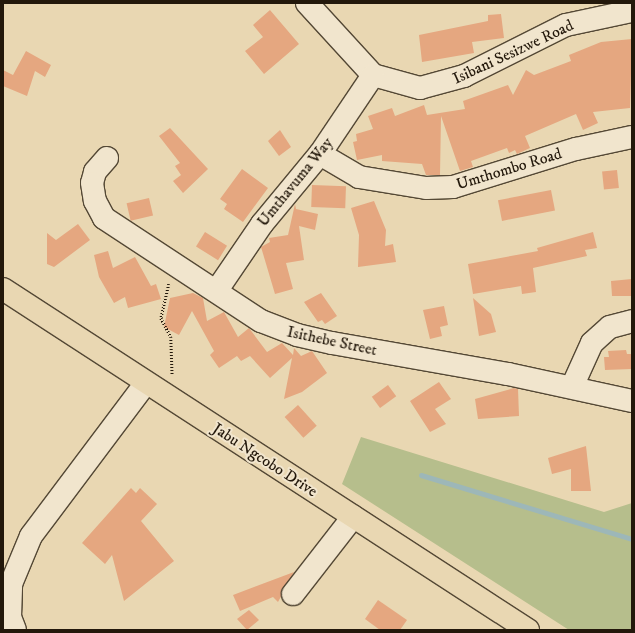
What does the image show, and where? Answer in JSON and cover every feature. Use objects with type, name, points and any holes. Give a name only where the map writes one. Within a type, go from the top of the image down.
[{"type":"main road","name":"Jabu Ngcobo Drive","points":[[3,289],[528,630]]},
{"type":"street","name":"Isibani Sesizwe Road","points":[[307,3],[373,75],[405,86],[437,85],[464,76],[566,24],[632,11]]},
{"type":"street","name":"Umthavuma Way","points":[[217,290],[262,224],[320,154],[373,75]]},
{"type":"street","name":"Umthombo Road","points":[[320,154],[359,177],[426,188],[480,181],[576,149],[632,137]]},
{"type":"street","name":"Isithebe Street","points":[[107,158],[93,176],[94,194],[100,212],[110,224],[217,290],[261,321],[297,335],[572,387],[632,401]]},
{"type":"street","points":[[572,387],[592,344],[610,327],[632,321]]},
{"type":"street","points":[[15,630],[10,617],[11,584],[31,536],[146,383]]},
{"type":"street","points":[[293,594],[353,517]]},
{"type":"path","points":[[169,398],[173,358],[171,337],[162,318],[164,298],[176,264]]},
{"type":"green space","points":[[361,437],[604,512],[632,503],[632,630],[569,630],[342,484]]},
{"type":"building","points":[[270,10],[299,44],[264,74],[245,51],[263,37],[253,25]]},
{"type":"building","points":[[501,14],[504,38],[472,42],[474,53],[422,62],[419,35],[488,21],[488,15]]},
{"type":"building","points":[[632,39],[630,108],[593,112],[598,123],[583,130],[576,114],[525,136],[530,148],[517,154],[515,150],[509,153],[507,148],[471,161],[473,167],[460,171],[441,116],[440,175],[426,175],[422,164],[382,161],[382,155],[357,160],[353,142],[357,141],[356,134],[373,129],[368,116],[392,108],[395,116],[424,105],[427,115],[465,109],[463,101],[508,85],[513,95],[526,70],[534,75],[571,61],[569,55],[601,42]]},
{"type":"building","points":[[26,51],[51,65],[45,77],[35,71],[27,96],[3,86],[3,70],[13,75]]},
{"type":"building","points":[[170,128],[208,169],[183,193],[173,181],[181,175],[175,166],[180,163],[159,136]]},
{"type":"building","points":[[280,130],[291,147],[279,156],[268,141]]},
{"type":"building","points":[[242,169],[268,188],[243,222],[224,209],[227,204],[220,199]]},
{"type":"building","points":[[617,170],[619,188],[604,189],[602,172]]},
{"type":"building","points":[[312,185],[346,186],[345,208],[311,207]]},
{"type":"building","points":[[551,190],[555,211],[502,221],[498,200]]},
{"type":"building","points":[[149,198],[153,216],[131,221],[127,203]]},
{"type":"building","points":[[374,201],[386,230],[385,246],[393,244],[396,262],[358,267],[359,235],[351,208]]},
{"type":"building","points":[[295,204],[296,209],[318,214],[315,230],[299,226],[304,260],[286,263],[293,289],[275,294],[261,247],[270,242],[269,238],[288,235]]},
{"type":"building","points":[[78,224],[90,240],[54,267],[47,264],[47,233],[56,240]]},
{"type":"building","points":[[205,232],[227,246],[218,260],[196,246]]},
{"type":"building","points":[[593,232],[597,248],[585,250],[587,256],[533,268],[536,292],[522,294],[521,286],[473,294],[468,264],[538,251],[537,248]]},
{"type":"building","points":[[108,251],[113,268],[135,257],[151,286],[156,284],[161,299],[128,308],[125,297],[114,303],[99,277],[94,255]]},
{"type":"building","points":[[632,279],[632,296],[612,296],[611,281]]},
{"type":"building","points":[[193,293],[203,298],[207,321],[224,312],[238,337],[249,328],[267,352],[282,343],[293,355],[294,348],[301,356],[312,351],[327,373],[302,392],[284,399],[292,358],[270,378],[250,356],[241,361],[237,356],[219,368],[210,355],[214,351],[192,311],[179,335],[164,327],[170,298]]},
{"type":"building","points":[[321,293],[337,316],[325,324],[322,320],[318,322],[304,302]]},
{"type":"building","points":[[473,298],[491,314],[496,332],[479,336]]},
{"type":"building","points":[[444,306],[448,325],[440,327],[442,336],[430,339],[423,310]]},
{"type":"building","points":[[626,350],[627,354],[632,354],[632,369],[605,370],[604,357],[609,357],[608,351]]},
{"type":"building","points":[[439,382],[451,399],[435,409],[446,424],[430,432],[410,401]]},
{"type":"building","points":[[388,385],[396,396],[380,408],[372,397]]},
{"type":"building","points":[[514,388],[518,389],[519,416],[478,419],[475,399]]},
{"type":"building","points":[[298,405],[317,426],[303,438],[285,417]]},
{"type":"building","points":[[586,446],[591,491],[571,491],[571,469],[552,474],[548,458]]},
{"type":"building","points":[[131,488],[136,493],[140,488],[157,504],[141,521],[174,561],[124,601],[112,555],[105,564],[82,543]]},
{"type":"building","points":[[294,572],[278,602],[273,597],[240,611],[233,595]]},
{"type":"building","points":[[378,600],[407,620],[400,630],[380,630],[365,619]]},
{"type":"building","points":[[249,610],[259,620],[247,630],[237,619]]},
{"type":"waterway","points":[[421,475],[632,539]]}]
